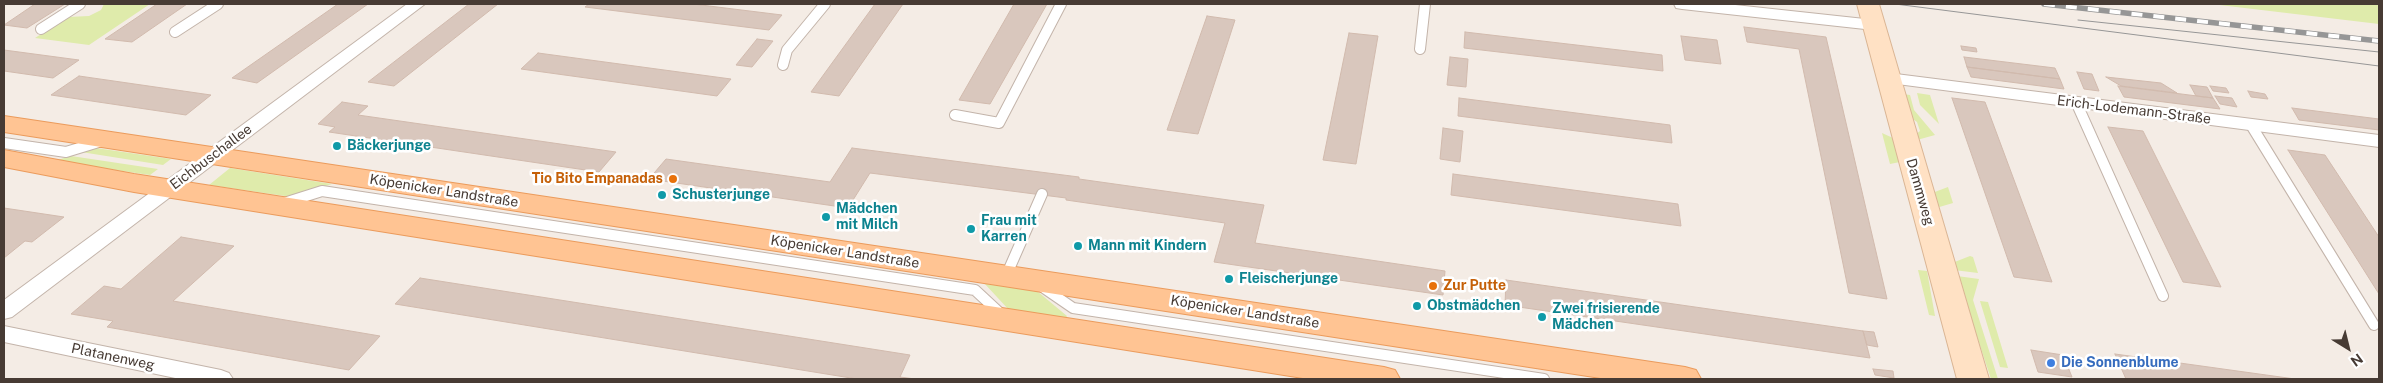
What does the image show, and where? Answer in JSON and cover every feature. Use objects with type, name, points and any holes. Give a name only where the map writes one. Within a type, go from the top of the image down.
[{"type":"main road","name":"Köpenicker Landstraße","points":[[4,124],[1667,378]]},
{"type":"main road","points":[[4,159],[168,188],[1384,379]]},
{"type":"street","name":"Eichbuschallee","points":[[4,310],[417,4]]},
{"type":"street","points":[[1682,4],[1871,14]]},
{"type":"street","name":"Dammweg","points":[[1871,14],[1973,379]]},
{"type":"street","name":"Erich-Lodemann-Straße","points":[[1888,78],[2379,141]]},
{"type":"street","name":"Platanenweg","points":[[4,334],[222,379]]},
{"type":"lane","points":[[41,29],[80,4]]},
{"type":"lane","points":[[175,32],[218,4]]},
{"type":"lane","points":[[783,65],[787,50],[825,4]]},
{"type":"lane","points":[[955,115],[999,123],[1061,4]]},
{"type":"lane","points":[[1420,49],[1425,4]]},
{"type":"lane","points":[[2076,102],[2163,296]]},
{"type":"lane","points":[[2251,125],[2374,325]]},
{"type":"lane","points":[[4,143],[66,152],[107,139]]},
{"type":"lane","points":[[1042,194],[1019,278],[1073,308],[1544,379]]},
{"type":"green space","points":[[104,4],[150,4],[89,45],[35,38],[68,17],[89,16],[101,10]]},
{"type":"green space","points":[[2211,4],[2379,4],[2379,24]]},
{"type":"green space","points":[[1917,93],[1930,95],[1939,124],[1920,105]]},
{"type":"green space","points":[[1903,94],[1910,95],[1914,110],[1935,135],[1917,140],[1915,135],[1920,131],[1917,122],[1910,117]]},
{"type":"green space","points":[[1882,133],[1893,138],[1900,162],[1890,164]]},
{"type":"green space","points":[[96,148],[171,159],[163,165],[81,152]]},
{"type":"green space","points":[[71,156],[158,169],[150,175],[54,161]]},
{"type":"green space","points":[[230,168],[332,184],[292,197],[209,185]]},
{"type":"green space","points":[[1948,187],[1953,203],[1936,208],[1932,193]]},
{"type":"green space","points":[[1970,256],[1973,257],[1978,273],[1954,270],[1952,263]]},
{"type":"green space","points":[[1918,270],[1927,271],[1935,316],[1929,315]]},
{"type":"green space","points":[[1957,276],[1979,279],[1973,300],[1998,379],[1991,379]]},
{"type":"green space","points":[[984,283],[1037,291],[1067,316],[1066,318],[1009,310]]},
{"type":"green space","points":[[1980,301],[1988,302],[2008,368],[2000,367]]},
{"type":"building","points":[[35,4],[65,4],[27,28],[4,25]]},
{"type":"building","points":[[157,4],[187,4],[132,42],[105,39]]},
{"type":"building","points":[[338,4],[368,4],[257,83],[232,78]]},
{"type":"building","points":[[469,4],[498,4],[394,86],[368,82]]},
{"type":"building","points":[[589,4],[693,4],[782,15],[769,30],[585,7]]},
{"type":"building","points":[[875,4],[903,4],[839,96],[811,92]]},
{"type":"building","points":[[1014,4],[1047,4],[990,104],[959,100]]},
{"type":"building","points":[[1207,16],[1235,20],[1198,134],[1167,130]]},
{"type":"building","points":[[1744,27],[1826,37],[1887,299],[1849,293],[1799,49],[1747,42]]},
{"type":"building","points":[[1465,32],[1662,55],[1663,71],[1464,48]]},
{"type":"building","points":[[1349,33],[1378,36],[1356,164],[1323,160]]},
{"type":"building","points":[[1681,36],[1717,40],[1721,64],[1685,60]]},
{"type":"building","points":[[757,39],[773,41],[752,67],[736,65]]},
{"type":"building","points":[[1961,46],[1976,48],[1977,52],[1962,50]]},
{"type":"building","points":[[4,50],[79,60],[53,78],[4,71]]},
{"type":"building","points":[[538,53],[731,79],[717,96],[521,69]]},
{"type":"building","points":[[1450,57],[1468,59],[1466,87],[1447,85]]},
{"type":"building","points":[[1964,57],[2055,68],[2060,79],[1967,67]]},
{"type":"building","points":[[1967,67],[2060,79],[2064,89],[1971,77]]},
{"type":"building","points":[[2077,72],[2092,74],[2099,91],[2084,89]]},
{"type":"building","points":[[79,76],[211,95],[186,115],[51,95]]},
{"type":"building","points":[[2106,77],[2161,83],[2177,93],[2121,86]]},
{"type":"building","points":[[2190,85],[2207,87],[2213,98],[2196,96]]},
{"type":"building","points":[[2118,86],[2213,98],[2220,109],[2124,97]]},
{"type":"building","points":[[2210,86],[2226,88],[2229,93],[2213,91]]},
{"type":"building","points":[[2248,91],[2265,94],[2268,99],[2251,97]]},
{"type":"building","points":[[2215,96],[2232,98],[2237,107],[2220,104]]},
{"type":"building","points":[[1459,98],[1670,125],[1672,143],[1458,116]]},
{"type":"building","points":[[1952,98],[1985,102],[2052,282],[2014,277]]},
{"type":"building","points":[[342,102],[368,106],[358,115],[616,152],[599,172],[329,132],[335,127],[318,124]]},
{"type":"building","points":[[2292,108],[2379,119],[2379,130],[2299,120]]},
{"type":"building","points":[[2108,127],[2143,131],[2221,287],[2183,282]]},
{"type":"building","points":[[1443,128],[1463,131],[1460,162],[1440,159]]},
{"type":"building","points":[[852,148],[1079,177],[1079,179],[1264,205],[1255,243],[1445,271],[1443,295],[1214,262],[1225,223],[1066,200],[1066,198],[870,173],[848,208],[649,179],[666,159],[830,182]]},
{"type":"building","points":[[2288,150],[2325,155],[2379,237],[2379,294]]},
{"type":"building","points":[[1453,174],[1678,204],[1681,226],[1451,195]]},
{"type":"building","points":[[4,208],[64,217],[32,242],[25,241],[4,258]]},
{"type":"building","points":[[181,237],[234,246],[173,301],[380,336],[349,370],[107,327],[113,321],[71,314],[104,286],[121,289]]},
{"type":"building","points":[[420,278],[910,355],[900,377],[915,379],[857,379],[395,304]]},
{"type":"building","points":[[1506,280],[1863,331],[1870,358],[1505,305]]},
{"type":"building","points":[[1863,331],[1874,332],[1878,347],[1867,345]]},
{"type":"building","name":"Die Sonnenblume","points":[[2031,350],[2063,355],[2072,377],[2038,372]]},
{"type":"building","points":[[2115,354],[2295,379],[2126,379]]},
{"type":"building","points":[[1873,369],[1893,371],[1894,378],[1875,375]]},
{"type":"tram line","points":[[1895,4],[2379,66]]},
{"type":"tram line","points":[[2078,20],[2379,52]]},
{"type":"railway","points":[[2044,4],[2379,41]]},
{"type":"place","name":"Bäckerjunge","points":[[337,146]]},
{"type":"place","name":"Tio Bito Empanadas","points":[[673,179]]},
{"type":"place","name":"Schusterjunge","points":[[662,195]]},
{"type":"place","name":"Mädchen mit Milch","points":[[826,217]]},
{"type":"place","name":"Frau mit Karren","points":[[971,229]]},
{"type":"place","name":"Mann mit Kindern","points":[[1078,246]]},
{"type":"place","name":"Fleischerjunge","points":[[1229,279]]},
{"type":"place","name":"Zur Putte","points":[[1433,286]]},
{"type":"place","name":"Obstmädchen","points":[[1417,306]]},
{"type":"place","name":"Zwei frisierende Mädchen","points":[[1542,317]]},
{"type":"place","name":"Die Sonnenblume","points":[[2051,363]]}]
